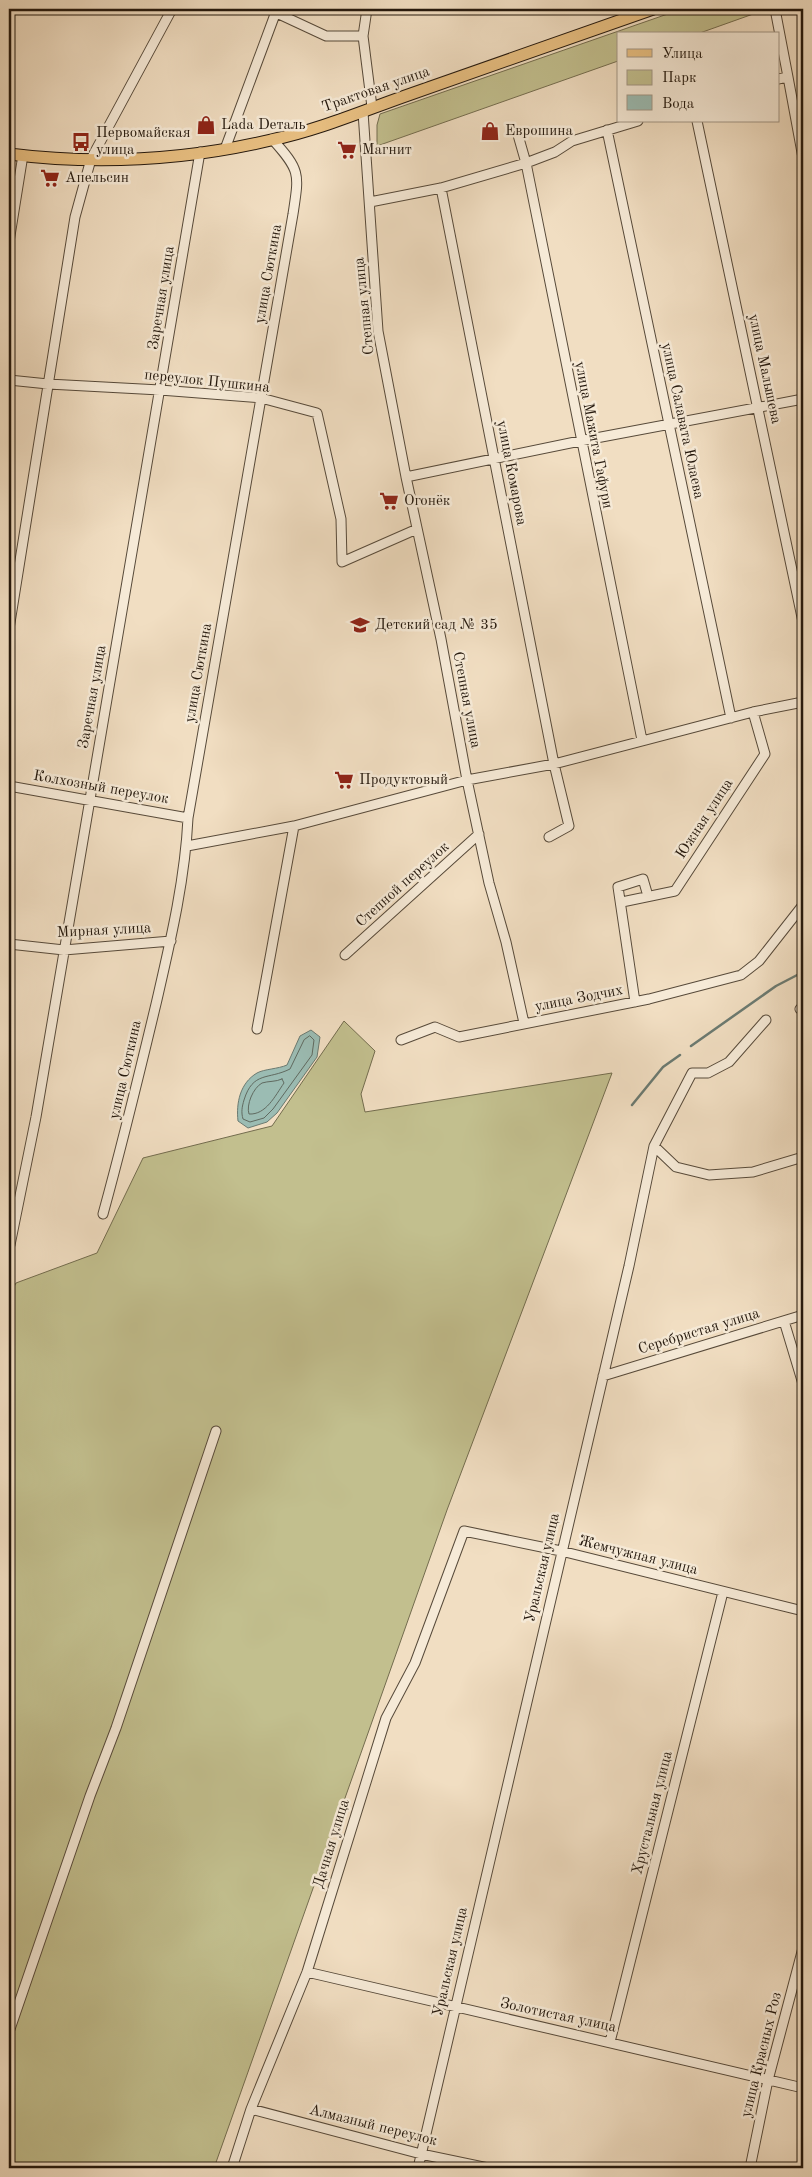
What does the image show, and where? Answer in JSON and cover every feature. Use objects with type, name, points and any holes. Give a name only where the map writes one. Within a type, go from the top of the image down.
[{"type":"main road","name":"Трактовая улица","points":[[9,154],[91,160],[144,158],[225,149],[273,140],[368,109],[654,9]]},
{"type":"street","points":[[9,629],[75,217],[91,160],[172,9]]},
{"type":"street","points":[[367,9],[364,36],[368,109]]},
{"type":"street","points":[[776,9],[803,158]]},
{"type":"street","points":[[225,149],[273,10],[326,36],[364,36]]},
{"type":"street","points":[[780,78],[788,76]]},
{"type":"street","name":"Степная улица","points":[[368,109],[370,202],[378,331],[406,477],[441,639],[467,780],[524,1023]]},
{"type":"street","points":[[370,202],[440,188],[526,163],[555,152],[572,141],[635,122]]},
{"type":"street","name":"улица Малышева","points":[[697,122],[803,622]]},
{"type":"street","name":"улица Салавата Юлаева","points":[[608,130],[730,718]]},
{"type":"street","name":"улица Мажита Гафури","points":[[518,135],[526,163],[580,441],[642,740]]},
{"type":"street","name":"улица Сюткина","points":[[103,1214],[126,1130],[170,941],[187,846],[188,818],[298,180],[291,161],[273,140]]},
{"type":"street","name":"Заречная улица","points":[[10,1245],[36,1117],[200,152]]},
{"type":"street","points":[[9,242],[23,155]]},
{"type":"street","name":"улица Комарова","points":[[440,188],[554,764],[568,826],[549,837]]},
{"type":"street","name":"переулок Пушкина","points":[[9,380],[261,398],[317,413],[341,519],[342,562],[417,528]]},
{"type":"street","points":[[406,477],[580,441],[803,400]]},
{"type":"street","points":[[187,846],[294,826],[467,780],[554,764],[753,712],[803,702]]},
{"type":"street","name":"Южная улица","points":[[622,902],[675,890],[765,754],[753,712]]},
{"type":"street","name":"Колхозный переулок","points":[[9,786],[188,818]]},
{"type":"street","points":[[257,1029],[294,826]]},
{"type":"street","name":"Степной переулок","points":[[345,955],[479,834]]},
{"type":"street","points":[[635,1002],[622,902],[618,887],[643,879],[648,896]]},
{"type":"street","name":"улица Зодчих","points":[[401,1040],[435,1027],[459,1037],[635,1002],[742,975],[759,961],[803,905]]},
{"type":"street","name":"Мирная улица","points":[[9,944],[64,950],[170,941]]},
{"type":"street","name":"Уральская улица","points":[[418,2168],[603,1376],[654,1146],[692,1073],[708,1073],[729,1062],[766,1020]]},
{"type":"street","points":[[654,1146],[676,1167],[709,1175],[753,1172],[803,1157]]},
{"type":"street","name":"Серебристая улица","points":[[603,1376],[803,1316]]},
{"type":"street","points":[[784,1321],[803,1384]]},
{"type":"street","points":[[9,2032],[90,1796],[116,1728],[216,1431]]},
{"type":"street","name":"Жемчужная улица","points":[[464,1531],[561,1551],[803,1611]]},
{"type":"street","name":"Дачная улица","points":[[232,2168],[251,2109],[307,1972],[386,1718],[415,1663],[464,1531]]},
{"type":"street","name":"Хрустальная улица","points":[[610,2042],[723,1592]]},
{"type":"street","name":"улица Красных Роз","points":[[750,2168],[768,2080],[803,1948]]},
{"type":"street","name":"Золотистая улица","points":[[307,1972],[803,2088]]},
{"type":"street","name":"Алмазный переулок","points":[[251,2109],[422,2154],[488,2168]]},
{"type":"green space","points":[[682,9],[760,9],[756,13],[703,32],[617,32],[617,61],[377,146],[377,125],[380,114]]},
{"type":"green space","points":[[344,1021],[375,1051],[361,1094],[365,1112],[612,1073],[447,1510],[214,2168],[9,2168],[9,1296],[16,1283],[97,1253],[143,1158],[272,1126]]},
{"type":"water","points":[[311,1030],[320,1037],[317,1057],[277,1113],[267,1122],[248,1128],[238,1121],[240,1094],[251,1077],[260,1072],[287,1065],[300,1036]]},
{"type":"waterway","points":[[691,1046],[776,986],[803,972]]},
{"type":"waterway","points":[[632,1105],[663,1067],[680,1055]]},
{"type":"place","name":"Lada Dеталь","points":[[206,125]]},
{"type":"place","name":"Еврошина","points":[[490,131]]},
{"type":"place","name":"Первомайская улица","points":[[81,142]]},
{"type":"place","name":"Магнит","points":[[347,150]]},
{"type":"place","name":"Апельсин","points":[[50,178]]},
{"type":"place","name":"Огонёк","points":[[389,501]]},
{"type":"place","name":"Детский сад № 35","points":[[360,625]]},
{"type":"place","name":"Продуктовый","points":[[344,780]]}]
